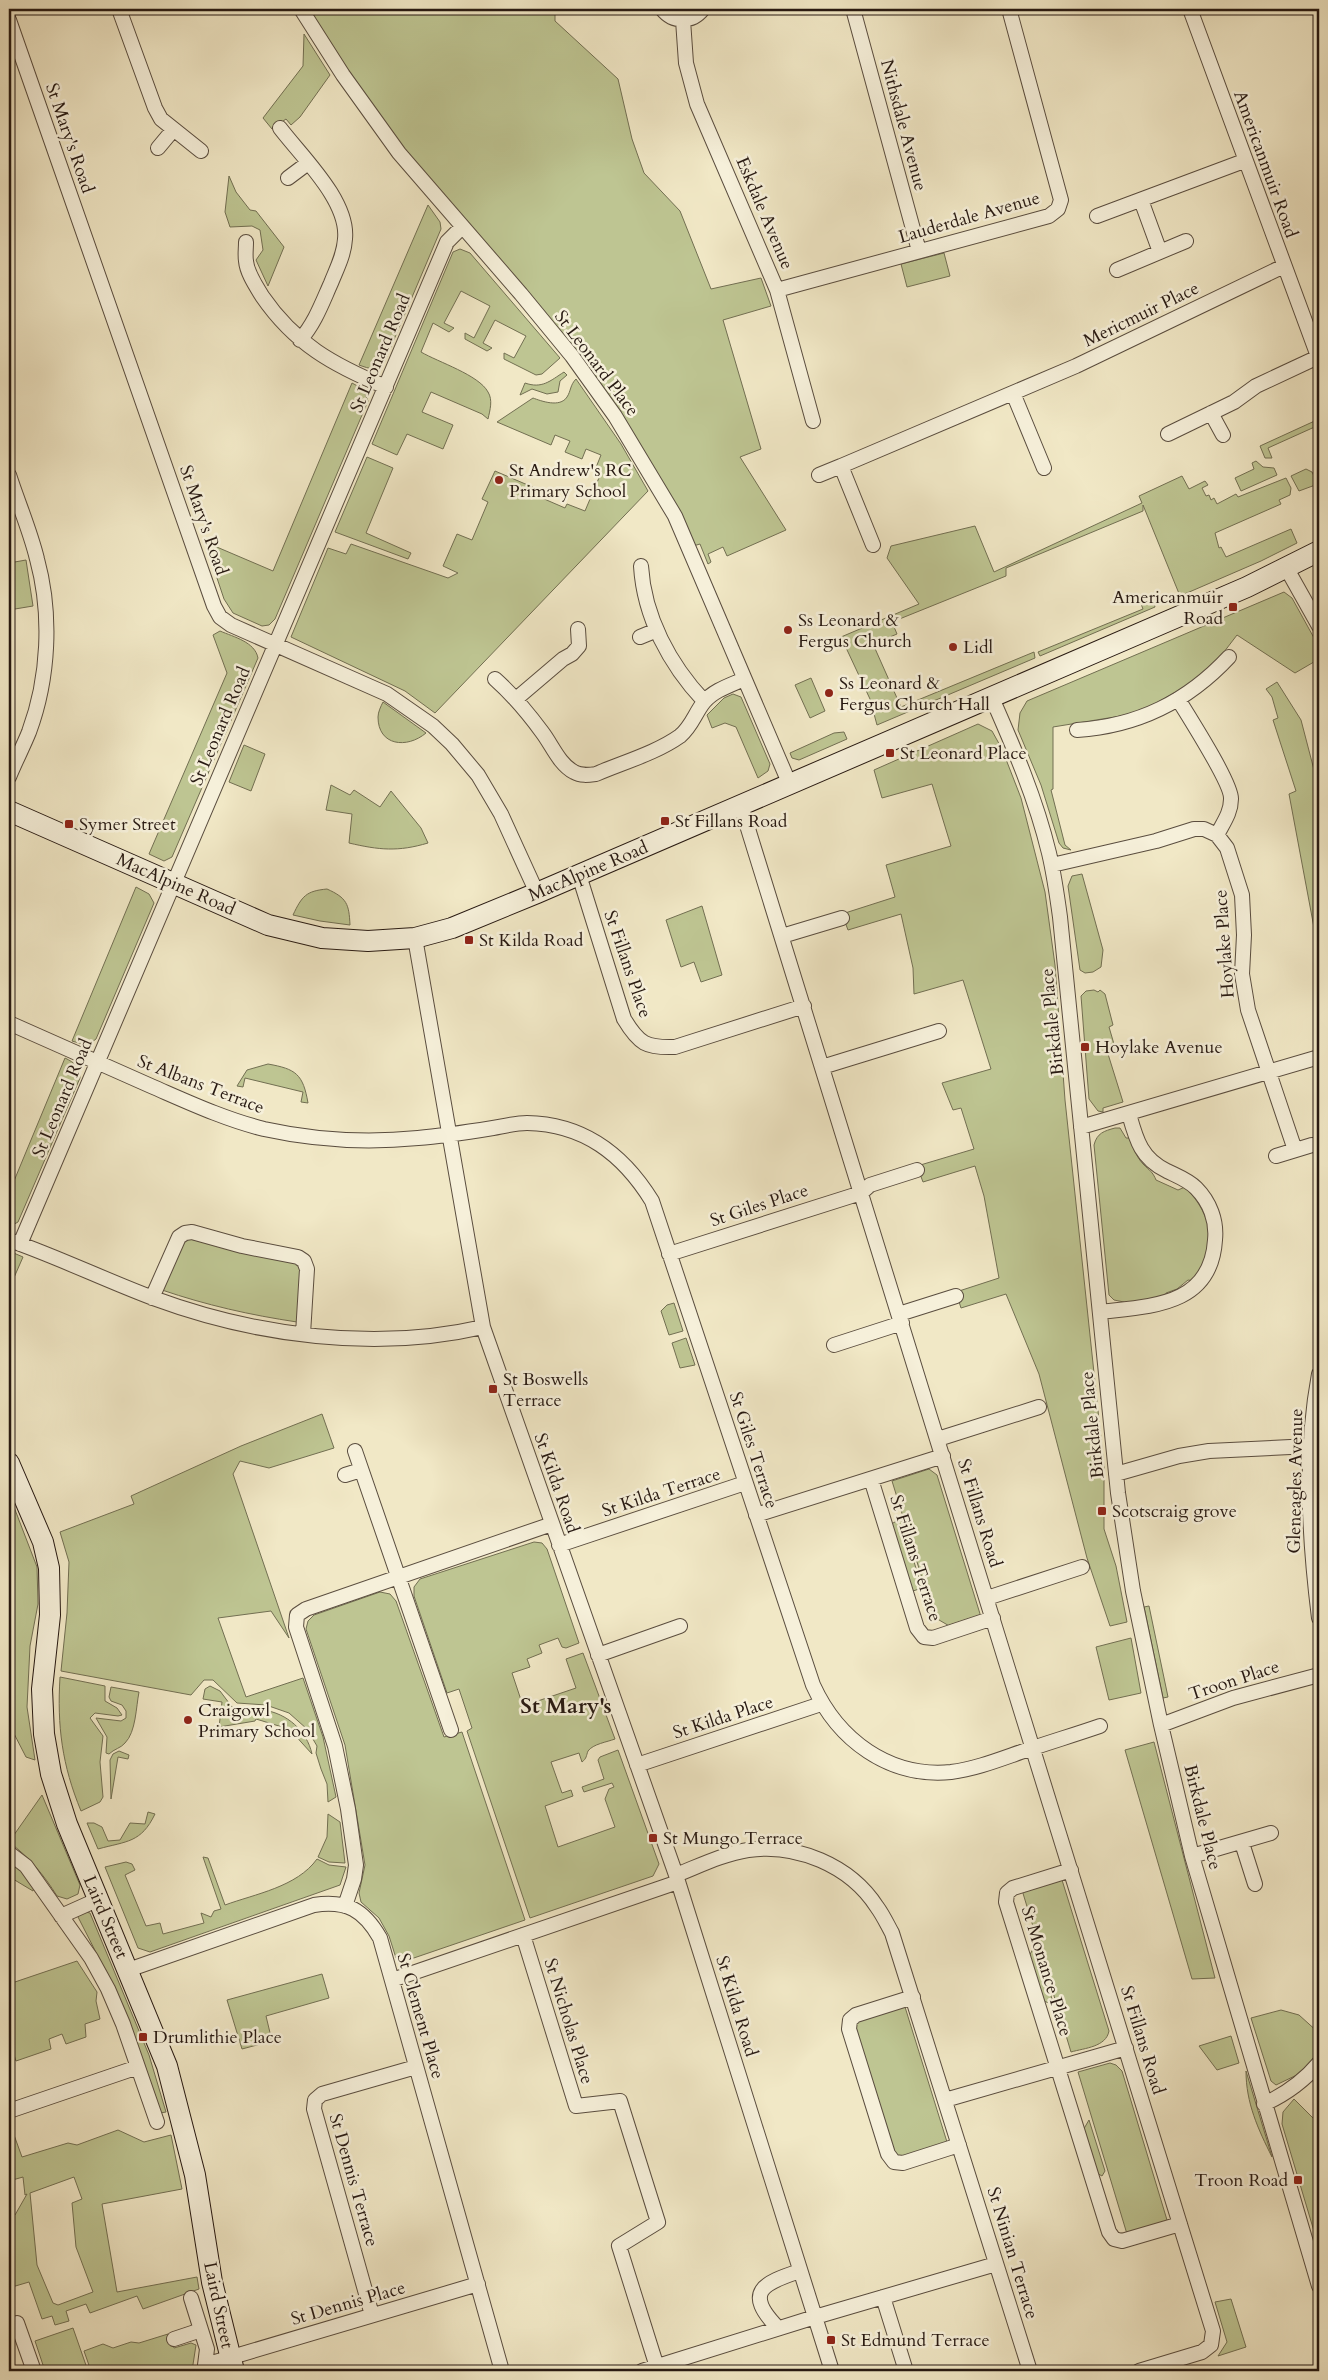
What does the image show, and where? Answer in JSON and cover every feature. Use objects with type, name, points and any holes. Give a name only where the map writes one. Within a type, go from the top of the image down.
[{"type":"street","points":[[119,9],[155,108],[161,119],[201,151]]},
{"type":"street","name":"St Leonard Place","points":[[301,9],[343,75],[399,153],[572,356],[615,416],[675,516],[790,784]]},
{"type":"street","points":[[662,9],[669,16],[683,20],[697,16],[702,9]]},
{"type":"street","name":"Nithsdale Avenue","points":[[853,9],[919,251]]},
{"type":"street","name":"Lauderdale Avenue","points":[[777,290],[1049,216],[1058,209],[1061,200],[1009,9]]},
{"type":"street","name":"Americanmuir Road","points":[[1190,9],[1244,161],[1319,358]]},
{"type":"street","name":"St Mary's Road","points":[[9,20],[214,606],[220,618],[231,625],[387,694],[411,708],[452,744],[478,775],[501,814],[537,893]]},
{"type":"street","name":"Eskdale Avenue","points":[[683,20],[686,63],[697,104],[777,290],[813,422]]},
{"type":"street","points":[[280,128],[335,199],[344,217],[346,237],[342,256],[312,326],[300,340]]},
{"type":"street","points":[[158,148],[173,130]]},
{"type":"street","points":[[1096,216],[1244,161]]},
{"type":"street","points":[[288,178],[308,163]]},
{"type":"street","points":[[1141,200],[1160,252]]},
{"type":"street","name":"St Leonard Road","points":[[14,1242],[98,1062],[447,242],[462,227]]},
{"type":"street","points":[[1117,270],[1186,241]]},
{"type":"street","points":[[246,242],[246,263],[256,286],[277,316],[300,340],[327,360],[386,386]]},
{"type":"street","name":"Mericmuir Place","points":[[819,475],[1076,366],[1284,266]]},
{"type":"street","points":[[1168,434],[1234,402],[1256,386],[1319,358]]},
{"type":"street","points":[[1013,393],[1044,468]]},
{"type":"street","points":[[1212,413],[1222,435]]},
{"type":"street","points":[[841,466],[873,545]]},
{"type":"street","points":[[9,475],[41,573],[46,603],[47,646],[40,691],[29,730],[9,777]]},
{"type":"street","name":"MacAlpine Road","points":[[9,811],[268,925],[322,938],[368,941],[415,938],[452,928],[741,806],[1287,569],[1319,551]]},
{"type":"street","points":[[641,566],[642,588],[656,630],[675,663],[704,702]]},
{"type":"street","points":[[1287,569],[1318,622]]},
{"type":"street","points":[[516,699],[572,654],[579,646],[578,629]]},
{"type":"street","points":[[640,637],[656,630]]},
{"type":"street","points":[[1077,730],[1126,723],[1178,699],[1213,674],[1229,657]]},
{"type":"street","points":[[495,679],[516,699],[543,733],[563,763],[573,772],[585,776],[596,774],[668,744],[682,735],[692,724],[704,702],[715,693],[744,679]]},
{"type":"street","name":"Birkdale Place","points":[[992,698],[1022,766],[1039,814],[1052,865],[1060,917],[1116,1474],[1131,1581],[1160,1725],[1192,1856],[1319,2286]]},
{"type":"street","points":[[1052,865],[1156,841],[1194,829],[1204,829],[1217,835],[1230,811],[1232,797],[1226,780],[1178,699]]},
{"type":"street","name":"St Fillans Road","points":[[741,806],[1213,2331],[1212,2345],[1202,2352],[1139,2371]]},
{"type":"street","name":"Hoylake Place","points":[[1217,835],[1227,848],[1242,895],[1244,936],[1242,974],[1248,1010],[1295,1150]]},
{"type":"street","name":"St Fillans Place","points":[[579,875],[624,1019],[634,1037],[654,1048],[675,1048],[804,1006]]},
{"type":"street","points":[[782,936],[842,918]]},
{"type":"street","name":"St Kilda Road","points":[[415,938],[483,1327],[677,1878],[832,2371]]},
{"type":"street","name":"St Albans Terrace","points":[[9,1023],[212,1112],[263,1128],[312,1138],[366,1141],[449,1135]]},
{"type":"street","points":[[822,1067],[939,1031]]},
{"type":"street","points":[[1081,1127],[1319,1057]]},
{"type":"street","points":[[1100,1312],[1159,1304],[1171,1301],[1187,1293],[1200,1282],[1209,1267],[1215,1250],[1216,1233],[1214,1218],[1207,1202],[1197,1189],[1185,1180],[1159,1168],[1147,1158],[1139,1148],[1129,1114]]},
{"type":"street","name":"St Giles Terrace","points":[[449,1135],[525,1123],[551,1125],[576,1132],[600,1144],[620,1159],[638,1179],[652,1201],[813,1686],[821,1704],[836,1725],[855,1743],[876,1757],[900,1766],[925,1772],[951,1772],[976,1767],[1033,1748]]},
{"type":"street","points":[[1276,1156],[1312,1145]]},
{"type":"street","points":[[861,1192],[870,1185],[917,1170]]},
{"type":"street","name":"St Giles Place","points":[[669,1254],[861,1192]]},
{"type":"street","points":[[152,1298],[179,1237],[185,1233],[192,1232],[242,1246],[298,1257],[304,1261],[307,1269],[303,1334]]},
{"type":"street","points":[[14,1242],[152,1298],[215,1318],[248,1326],[303,1334],[367,1338],[422,1336],[483,1327]]},
{"type":"street","points":[[834,1345],[956,1296]]},
{"type":"street","name":"Gleneagles Avenue","points":[[1319,1374],[1314,1400],[1311,1446],[1319,1618]]},
{"type":"street","points":[[938,1439],[1039,1407]]},
{"type":"street","points":[[1116,1474],[1179,1456],[1209,1450],[1311,1446]]},
{"type":"street","points":[[355,1451],[451,1730]]},
{"type":"street","name":"St Fillans Terrace","points":[[756,1515],[943,1456]]},
{"type":"street","name":"Laird Street","points":[[9,1463],[43,1542],[49,1568],[50,1615],[42,1689],[44,1734],[51,1774],[67,1824],[167,2066],[181,2114],[195,2175],[212,2282],[232,2364]]},
{"type":"street","points":[[345,1475],[361,1470]]},
{"type":"street","name":"St Fillans Terrace","points":[[871,1479],[917,1628],[924,1637],[933,1638],[993,1618]]},
{"type":"street","name":"St Kilda Terrace","points":[[559,1545],[745,1484]]},
{"type":"street","points":[[345,1906],[354,1879],[356,1865],[348,1809],[336,1746],[296,1627],[297,1615],[306,1608],[552,1524]]},
{"type":"street","points":[[987,1598],[1082,1567]]},
{"type":"street","points":[[598,1656],[680,1626]]},
{"type":"street","name":"Troon Place","points":[[1160,1725],[1233,1698],[1319,1675]]},
{"type":"street","name":"St Kilda Place","points":[[637,1765],[821,1704]]},
{"type":"street","points":[[1033,1748],[1100,1726]]},
{"type":"street","points":[[1192,1856],[1242,1843],[1270,1833]]},
{"type":"street","points":[[1242,1843],[1255,1884]]},
{"type":"street","name":"St Ninian Terrace","points":[[677,1878],[721,1858],[748,1850],[778,1849],[810,1856],[836,1867],[859,1885],[877,1906],[892,1933],[1030,2371]]},
{"type":"street","points":[[9,1854],[26,1866],[91,1958],[108,1989],[157,2122]]},
{"type":"street","name":"St Monance Place","points":[[1070,1870],[1013,1888],[1007,1893],[1006,1902],[1109,2232],[1114,2239],[1122,2240],[1180,2224]]},
{"type":"street","points":[[392,1980],[523,1935],[677,1878]]},
{"type":"street","points":[[61,1916],[99,1899]]},
{"type":"street","name":"St Clement Place","points":[[128,1970],[314,1905],[330,1903],[345,1906],[360,1912],[372,1924],[380,1938],[502,2371]]},
{"type":"street","name":"St Nicholas Place","points":[[523,1935],[576,2106],[620,2102],[658,2222],[619,2246],[657,2366]]},
{"type":"street","points":[[913,1997],[856,2015],[850,2020],[849,2029],[885,2146],[894,2162],[903,2163],[959,2145]]},
{"type":"street","points":[[945,2100],[1126,2048]]},
{"type":"street","points":[[1264,2104],[1284,2095],[1306,2078],[1319,2064]]},
{"type":"street","points":[[9,2111],[138,2067]]},
{"type":"street","name":"St Dennis Terrace","points":[[372,2315],[314,2109],[315,2100],[322,2094],[416,2067]]},
{"type":"street","points":[[642,2371],[778,2328],[996,2264]]},
{"type":"street","points":[[778,2328],[764,2314],[760,2302],[762,2290],[771,2280],[800,2271]]},
{"type":"street","name":"St Dennis Place","points":[[205,2368],[232,2364],[372,2315],[478,2284]]},
{"type":"street","points":[[883,2297],[906,2371]]},
{"type":"street","points":[[190,2298],[207,2349],[205,2368]]},
{"type":"street","points":[[17,2324],[34,2371]]},
{"type":"street","points":[[174,2339],[201,2330]]},
{"type":"green space","points":[[309,9],[555,9],[555,21],[618,79],[632,139],[644,173],[680,211],[711,289],[761,278],[771,306],[723,320],[761,449],[740,457],[786,530],[727,556],[723,547],[708,554],[711,562],[708,564],[700,544],[693,546],[636,439],[403,149],[330,45]]},
{"type":"green space","points":[[304,34],[330,75],[300,117],[291,125],[286,119],[272,129],[263,118],[303,66]]},
{"type":"green space","points":[[229,176],[236,192],[250,210],[256,211],[284,247],[268,286],[256,260],[263,250],[260,230],[252,226],[230,227],[225,212]]},
{"type":"green space","points":[[428,205],[440,222],[441,229],[384,363],[378,367],[366,368],[359,365]]},
{"type":"green space","points":[[460,249],[470,253],[560,358],[542,374],[536,375],[504,359],[504,353],[514,358],[526,336],[495,320],[483,343],[492,348],[487,351],[465,339],[465,333],[474,338],[490,306],[461,291],[444,323],[454,328],[449,332],[433,323],[421,352],[467,375],[483,386],[490,398],[491,405],[488,419],[482,414],[431,392],[422,412],[453,425],[443,449],[407,434],[397,455],[372,444],[453,252]]},
{"type":"green space","points":[[944,253],[950,276],[907,287],[901,264]]},
{"type":"green space","points":[[564,372],[567,375],[560,381],[558,392],[547,394],[532,389],[520,395],[525,383],[541,385]]},
{"type":"green space","points":[[576,379],[621,444],[648,491],[435,713],[405,691],[291,637],[328,548],[346,554],[351,544],[448,578],[458,573],[443,566],[457,534],[472,540],[488,502],[482,499],[495,471],[537,489],[535,495],[565,508],[567,504],[585,511],[601,473],[595,470],[601,455],[586,449],[582,459],[565,452],[570,441],[555,435],[551,445],[497,422],[533,398],[550,403],[564,400]]},
{"type":"green space","points":[[352,383],[363,389],[368,401],[275,619],[269,625],[262,626],[233,613],[224,599],[205,542],[273,571]]},
{"type":"green space","points":[[1319,419],[1319,425],[1268,448],[1272,458],[1265,458],[1260,446]]},
{"type":"green space","points":[[367,457],[393,468],[366,533],[411,553],[408,559],[335,532]]},
{"type":"green space","points":[[1256,461],[1263,467],[1274,468],[1277,475],[1241,491],[1235,478],[1254,469],[1252,463]]},
{"type":"green space","points":[[1306,469],[1312,472],[1318,484],[1299,491],[1291,476]]},
{"type":"green space","points":[[1182,476],[1189,489],[1205,481],[1208,485],[1202,488],[1206,496],[1209,495],[1211,500],[1214,498],[1217,504],[1236,494],[1238,497],[1286,478],[1291,488],[1290,495],[1279,500],[1281,504],[1215,533],[1219,548],[1221,547],[1226,557],[1291,529],[1297,543],[1261,561],[1180,596],[1143,505],[1143,511],[1006,568],[1006,576],[892,622],[897,634],[873,644],[901,707],[1034,652],[1035,658],[877,725],[870,699],[841,637],[919,604],[887,558],[891,546],[975,526],[994,572],[1142,503],[1139,496]]},
{"type":"green space","points":[[26,560],[33,606],[9,610],[9,563]]},
{"type":"green space","points":[[1284,592],[1292,598],[1319,647],[1319,659],[1295,673],[1237,635],[1214,665],[1188,685],[1139,713],[1053,727],[1053,789],[1051,790],[1065,845],[1071,850],[1063,848],[1059,843],[1041,785],[1018,730],[1020,713],[1027,701]]},
{"type":"green space","points":[[1147,596],[1153,599],[1155,607],[1040,656],[1038,652],[1143,609],[1139,599]]},
{"type":"green space","points":[[220,631],[248,644],[256,652],[258,658],[172,857],[164,861],[149,854],[227,673],[213,635]]},
{"type":"green space","points":[[811,678],[825,711],[810,718],[795,685]]},
{"type":"green space","points":[[1277,682],[1301,720],[1319,789],[1319,937],[1315,933],[1289,794],[1296,791],[1273,720],[1278,718],[1272,697],[1266,689]]},
{"type":"green space","points":[[733,694],[741,697],[770,764],[768,771],[758,778],[736,727],[725,723],[712,728],[707,715],[724,698]]},
{"type":"green space","points":[[383,702],[426,733],[418,738],[402,743],[388,739],[379,727],[378,715]]},
{"type":"green space","points":[[978,724],[992,731],[1002,749],[1021,798],[1045,892],[1055,965],[1065,1100],[1104,1467],[1104,1529],[1116,1566],[1127,1622],[1110,1626],[1087,1558],[1039,1374],[1006,1294],[961,1308],[956,1292],[999,1278],[984,1196],[975,1166],[923,1182],[917,1166],[974,1149],[961,1108],[953,1110],[942,1083],[991,1069],[963,980],[914,994],[913,968],[901,914],[848,930],[842,914],[895,897],[886,865],[951,846],[932,784],[882,798],[874,770]]},
{"type":"green space","points":[[844,732],[847,739],[799,760],[792,758],[790,753],[834,733]]},
{"type":"green space","points":[[244,745],[265,754],[251,791],[229,782]]},
{"type":"green space","points":[[331,785],[350,795],[354,790],[380,807],[391,791],[421,828],[428,843],[407,848],[388,849],[349,843],[352,814],[326,810]]},
{"type":"green space","points":[[1082,874],[1103,950],[1101,967],[1093,972],[1085,973],[1080,970],[1068,886],[1072,876]]},
{"type":"green space","points":[[136,887],[149,894],[154,903],[96,1039],[85,1044],[72,1041]]},
{"type":"green space","points":[[327,889],[339,895],[346,902],[350,925],[293,915],[299,903],[309,893]]},
{"type":"green space","points":[[702,906],[722,975],[701,982],[694,962],[681,967],[666,920]]},
{"type":"green space","points":[[1094,990],[1098,992],[1100,990],[1105,994],[1113,1025],[1109,1027],[1116,1051],[1108,1054],[1123,1102],[1103,1108],[1103,1112],[1098,1111],[1089,1099],[1081,996],[1086,991]]},
{"type":"green space","points":[[65,1058],[76,1065],[80,1078],[18,1222],[9,1227],[9,1193]]},
{"type":"green space","points":[[268,1064],[285,1068],[297,1074],[304,1085],[308,1103],[301,1102],[303,1092],[245,1078],[243,1087],[237,1086],[247,1070]]},
{"type":"green space","points":[[1120,1128],[1126,1138],[1130,1138],[1138,1158],[1156,1180],[1178,1190],[1185,1187],[1202,1210],[1209,1228],[1209,1247],[1203,1267],[1194,1281],[1188,1280],[1177,1289],[1166,1293],[1164,1300],[1124,1305],[1124,1302],[1114,1300],[1109,1295],[1094,1145],[1102,1133]]},
{"type":"green space","points":[[185,1238],[295,1261],[302,1271],[297,1322],[228,1309],[162,1290]]},
{"type":"green space","points":[[9,1251],[23,1257],[9,1289]]},
{"type":"green space","points":[[674,1303],[683,1331],[669,1335],[661,1311],[667,1305]]},
{"type":"green space","points":[[686,1338],[695,1365],[680,1368],[672,1343]]},
{"type":"green space","points":[[322,1414],[334,1448],[269,1468],[240,1461],[233,1474],[289,1638],[271,1611],[218,1618],[246,1697],[303,1678],[323,1737],[336,1797],[328,1802],[327,1784],[316,1753],[317,1746],[307,1729],[289,1713],[266,1705],[237,1703],[213,1680],[204,1680],[191,1695],[61,1671],[67,1613],[69,1562],[60,1532],[134,1504],[131,1496],[241,1446]]},
{"type":"green space","points":[[929,1469],[937,1475],[981,1617],[951,1627],[934,1617],[892,1481]]},
{"type":"green space","points":[[9,1494],[37,1567],[38,1604],[30,1646],[27,1707],[35,1760],[26,1757],[9,1724]]},
{"type":"green space","points":[[901,1519],[922,1588],[913,1591],[889,1525]]},
{"type":"green space","points":[[534,1542],[542,1543],[547,1549],[579,1643],[566,1648],[562,1647],[558,1638],[539,1645],[542,1653],[527,1659],[530,1667],[512,1673],[523,1706],[576,1688],[566,1659],[583,1653],[615,1739],[590,1749],[582,1762],[579,1753],[551,1762],[562,1793],[571,1790],[573,1796],[545,1806],[558,1847],[615,1827],[605,1799],[609,1789],[614,1787],[612,1783],[584,1792],[582,1787],[604,1779],[598,1760],[600,1757],[618,1750],[659,1864],[653,1876],[530,1918],[467,1731],[472,1728],[459,1689],[447,1693],[414,1596],[414,1587],[420,1579]]},
{"type":"green space","points":[[380,1592],[390,1594],[396,1601],[444,1737],[462,1732],[525,1920],[405,1961],[396,1958],[389,1936],[379,1918],[361,1902],[359,1893],[365,1865],[345,1745],[306,1629],[308,1621],[314,1615]]},
{"type":"green space","points":[[1149,1606],[1168,1697],[1163,1698],[1144,1607]]},
{"type":"green space","points":[[1131,1638],[1141,1693],[1109,1700],[1096,1647]]},
{"type":"green space","points":[[60,1677],[105,1686],[105,1701],[117,1708],[122,1715],[95,1713],[90,1718],[103,1736],[100,1762],[103,1797],[100,1802],[81,1811],[69,1778],[62,1745],[59,1712]]},
{"type":"green space","points":[[210,1686],[220,1691],[232,1707],[263,1710],[288,1719],[306,1738],[312,1754],[292,1730],[256,1719],[255,1721],[219,1727],[222,1702],[203,1699],[205,1689]]},
{"type":"green space","points":[[111,1687],[139,1692],[135,1719],[129,1738],[123,1745],[109,1754],[106,1753],[107,1737],[96,1718],[121,1721],[126,1718],[126,1711],[122,1705],[111,1701],[109,1697]]},
{"type":"green space","points":[[1154,1742],[1215,1978],[1192,1979],[1125,1750]]},
{"type":"green space","points":[[119,1751],[129,1755],[128,1759],[118,1757],[111,1799],[110,1760],[113,1754]]},
{"type":"green space","points":[[42,1795],[80,1885],[78,1894],[67,1899],[57,1896],[36,1867],[9,1842]]},
{"type":"green space","points":[[148,1812],[155,1814],[150,1824],[138,1836],[125,1842],[98,1849],[87,1823],[94,1823],[102,1827],[108,1841],[120,1840],[130,1823],[145,1824]]},
{"type":"green space","points":[[328,1814],[340,1822],[345,1863],[329,1862],[318,1857],[327,1837]]},
{"type":"green space","points":[[203,1857],[208,1858],[225,1905],[287,1883],[309,1869],[317,1859],[329,1865],[346,1867],[340,1885],[150,1952],[138,1948],[105,1867],[126,1862],[132,1864],[135,1870],[125,1875],[146,1926],[160,1923],[163,1934],[204,1923],[201,1913],[211,1917],[214,1911],[221,1909]]},
{"type":"green space","points":[[9,1860],[21,1869],[34,1886],[33,1891],[13,1879],[9,1880]]},
{"type":"green space","points":[[1062,1880],[1109,2031],[1104,2040],[1099,2044],[1071,2052],[1022,1890]]},
{"type":"green space","points":[[81,1913],[90,1913],[149,2055],[166,2112],[160,2113],[105,1970],[78,1917]]},
{"type":"green space","points":[[1033,1949],[1037,1951],[1052,1999],[1049,2003],[1041,2000],[1028,1958]]},
{"type":"green space","points":[[77,1961],[97,1992],[96,2001],[100,2019],[85,2024],[86,2037],[66,2044],[62,2034],[49,2039],[51,2049],[16,2061],[9,2039],[9,1984]]},
{"type":"green space","points":[[322,1974],[329,1998],[266,2016],[272,2041],[242,2049],[227,2000]]},
{"type":"green space","points":[[897,2007],[905,2007],[947,2142],[901,2159],[896,2157],[854,2027],[855,2023]]},
{"type":"green space","points":[[1281,2010],[1299,2015],[1319,2033],[1319,2052],[1301,2073],[1276,2085],[1271,2081],[1251,2018]]},
{"type":"green space","points":[[1231,2036],[1239,2063],[1217,2070],[1199,2046]]},
{"type":"green space","points":[[1110,2063],[1116,2065],[1122,2071],[1167,2220],[1161,2225],[1127,2234],[1078,2072]]},
{"type":"green space","points":[[1246,2071],[1272,2157],[1251,2105]]},
{"type":"green space","points":[[1294,2099],[1319,2124],[1319,2248],[1282,2124],[1283,2112]]},
{"type":"green space","points":[[1089,2120],[1105,2171],[1102,2176],[1095,2172],[1082,2132]]},
{"type":"green space","points":[[118,2130],[144,2142],[171,2135],[182,2189],[102,2204],[117,2292],[197,2277],[199,2289],[143,2309],[137,2296],[90,2313],[86,2304],[66,2311],[69,2321],[55,2325],[52,2316],[42,2319],[29,2282],[12,2287],[9,2283],[9,2217],[15,2215],[27,2194],[25,2195],[23,2177],[9,2181],[9,2137],[14,2135],[22,2157],[68,2143],[77,2145]],"holes":[[[74,2177],[82,2199],[72,2203],[76,2247],[93,2292],[58,2305],[53,2303],[37,2265],[30,2193]]]},
{"type":"green space","points":[[1231,2299],[1246,2347],[1218,2356],[1227,2342],[1215,2302]]},
{"type":"green space","points":[[73,2328],[88,2371],[45,2371],[35,2341]]},
{"type":"green space","points":[[168,2334],[174,2348],[191,2343],[196,2345],[192,2371],[91,2371],[84,2351],[103,2344],[113,2348],[131,2342],[139,2343]]},
{"type":"place","name":"St Andrew's RC Primary School","points":[[499,480]]},
{"type":"place","name":"Americanmuir Road","points":[[1233,607]]},
{"type":"place","name":"Ss Leonard & Fergus Church","points":[[788,630]]},
{"type":"place","name":"Lidl","points":[[953,647]]},
{"type":"place","name":"Ss Leonard & Fergus Church Hall","points":[[829,693]]},
{"type":"place","name":"St Leonard Place","points":[[890,753]]},
{"type":"place","name":"St Fillans Road","points":[[665,821]]},
{"type":"place","name":"Symer Street","points":[[69,824]]},
{"type":"place","name":"St Kilda Road","points":[[469,940]]},
{"type":"place","name":"Hoylake Avenue","points":[[1085,1047]]},
{"type":"place","name":"St Boswells Terrace","points":[[493,1389]]},
{"type":"place","name":"Scotscraig grove","points":[[1102,1511]]},
{"type":"place","name":"Craigowl Primary School","points":[[188,1720]]},
{"type":"place","name":"St Mungo Terrace","points":[[653,1838]]},
{"type":"place","name":"Drumlithie Place","points":[[143,2037]]},
{"type":"place","name":"Troon Road","points":[[1298,2180]]},
{"type":"place","name":"St Edmund Terrace","points":[[831,2340]]},
{"type":"district","name":"St Mary's","points":[[566,1705]]}]
